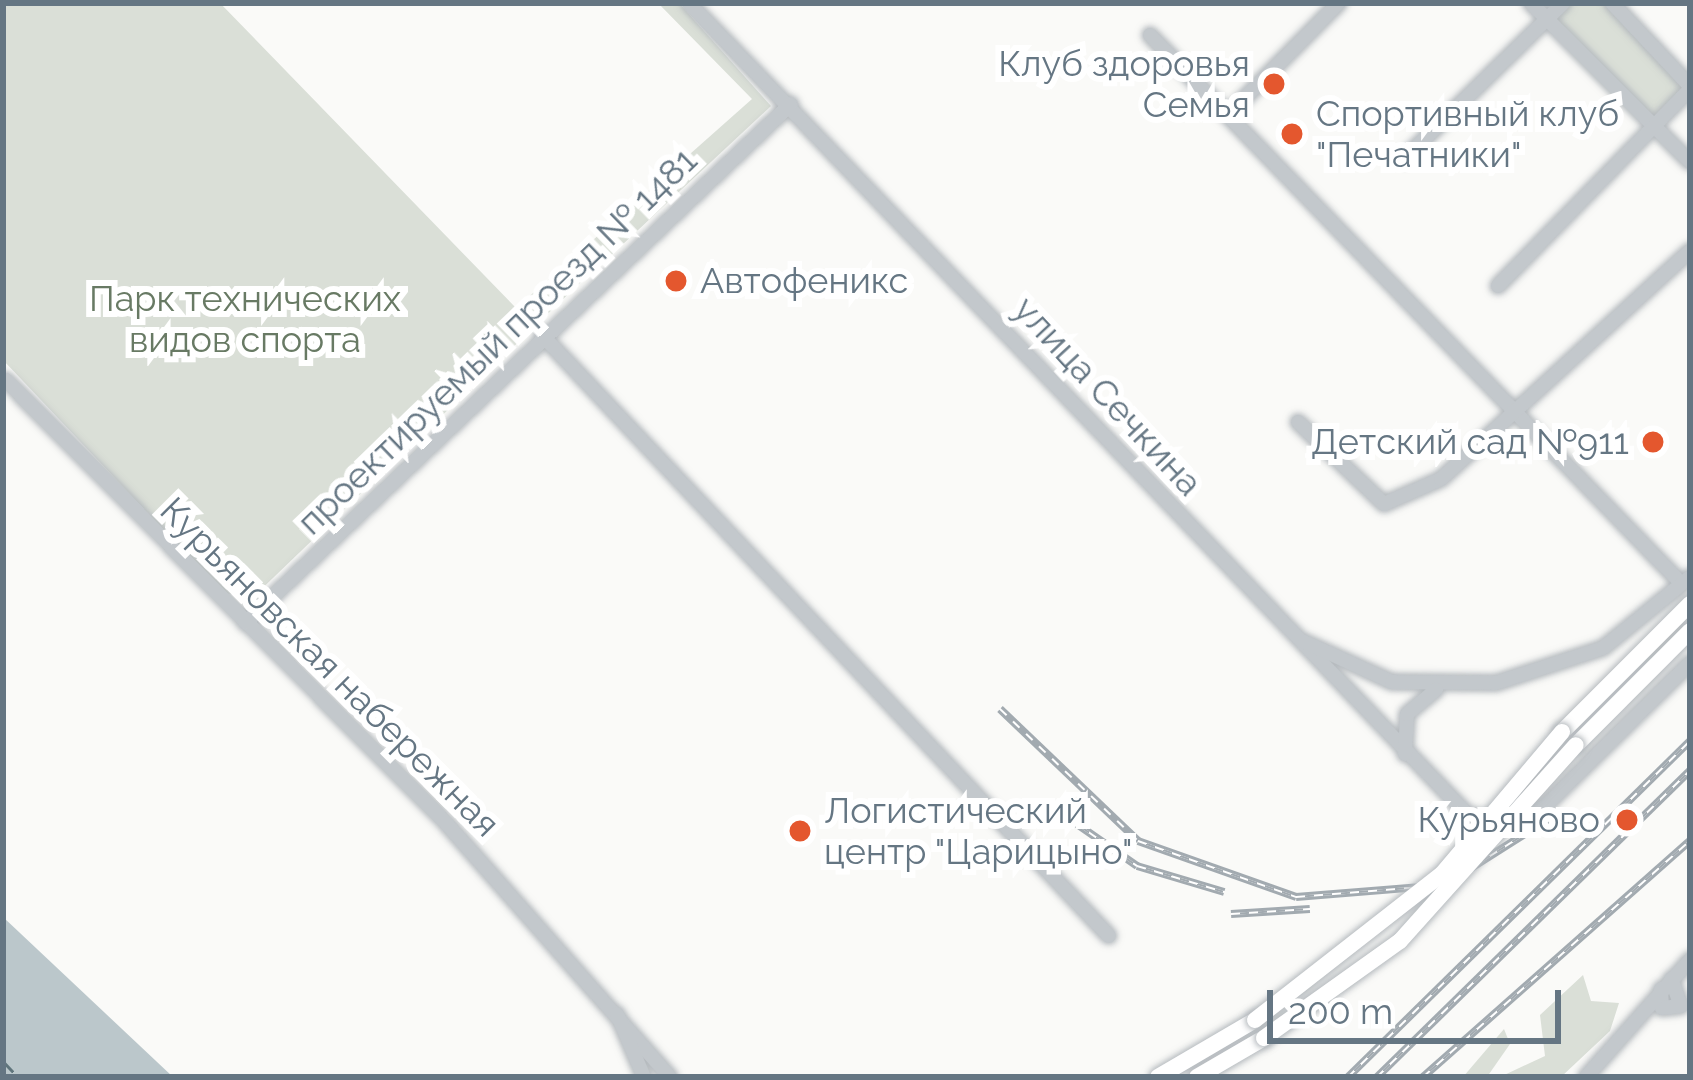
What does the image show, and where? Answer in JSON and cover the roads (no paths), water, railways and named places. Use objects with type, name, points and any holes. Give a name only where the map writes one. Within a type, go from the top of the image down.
[{"type":"main road","points":[[1158,1077],[1255,1020],[1442,874],[1690,604]]},
{"type":"main road","points":[[1198,1077],[1264,1038],[1400,941],[1569,738],[1690,631]]},
{"type":"street","name":"улица Сечкина","points":[[689,3],[791,104],[1448,801],[1488,823],[1544,807],[1690,663]]},
{"type":"street","points":[[1228,115],[1339,3]]},
{"type":"street","points":[[1531,3],[1690,162]]},
{"type":"street","points":[[1406,157],[1563,3]]},
{"type":"street","points":[[1498,286],[1659,131],[1690,87],[1612,3]]},
{"type":"street","points":[[1150,35],[1512,414],[1683,577],[1572,664],[1441,688],[1360,670],[1292,635]]},
{"type":"street","name":"проектируемый проезд № 1481","points":[[245,623],[542,334],[791,104]]},
{"type":"street","points":[[1298,422],[1384,504],[1441,479],[1690,251]]},
{"type":"street","points":[[542,334],[1109,936]]},
{"type":"street","name":"Курьяновская набережная","points":[[6,380],[608,1000],[670,1077]]},
{"type":"street","points":[[1405,754],[1407,714],[1441,688]]},
{"type":"street","points":[[1586,1077],[1690,960]]},
{"type":"street","points":[[1665,1010],[1666,984]]},
{"type":"street","points":[[1637,1018],[1683,1002],[1666,984]]},
{"type":"street","name":"Курьяновская набережная","points":[[608,1000],[644,1077]]},
{"type":"railway","points":[[1000,709],[1138,841],[1296,897],[1444,885],[1547,820]]},
{"type":"railway","points":[[1348,1077],[1690,741]]},
{"type":"railway","points":[[1377,1077],[1690,770]]},
{"type":"railway","points":[[1074,822],[1137,866],[1224,892]]},
{"type":"railway","points":[[1423,1077],[1690,841]]},
{"type":"railway","points":[[1231,914],[1310,909]]},
{"type":"place","name":"Клуб здоровья Семья","points":[[1274,84]]},
{"type":"place","name":"Спортивный клуб \"Печатники\"","points":[[1292,134]]},
{"type":"place","name":"Автофеникс","points":[[676,281]]},
{"type":"place","name":"Детский сад №911","points":[[1653,442]]},
{"type":"place","name":"Курьяново","points":[[1627,820]]},
{"type":"place","name":"Логистический центр \"Царицыно\"","points":[[800,831]]},
{"type":"park label","name":"Парк технических видов спорта","points":[[245,318]]}]
